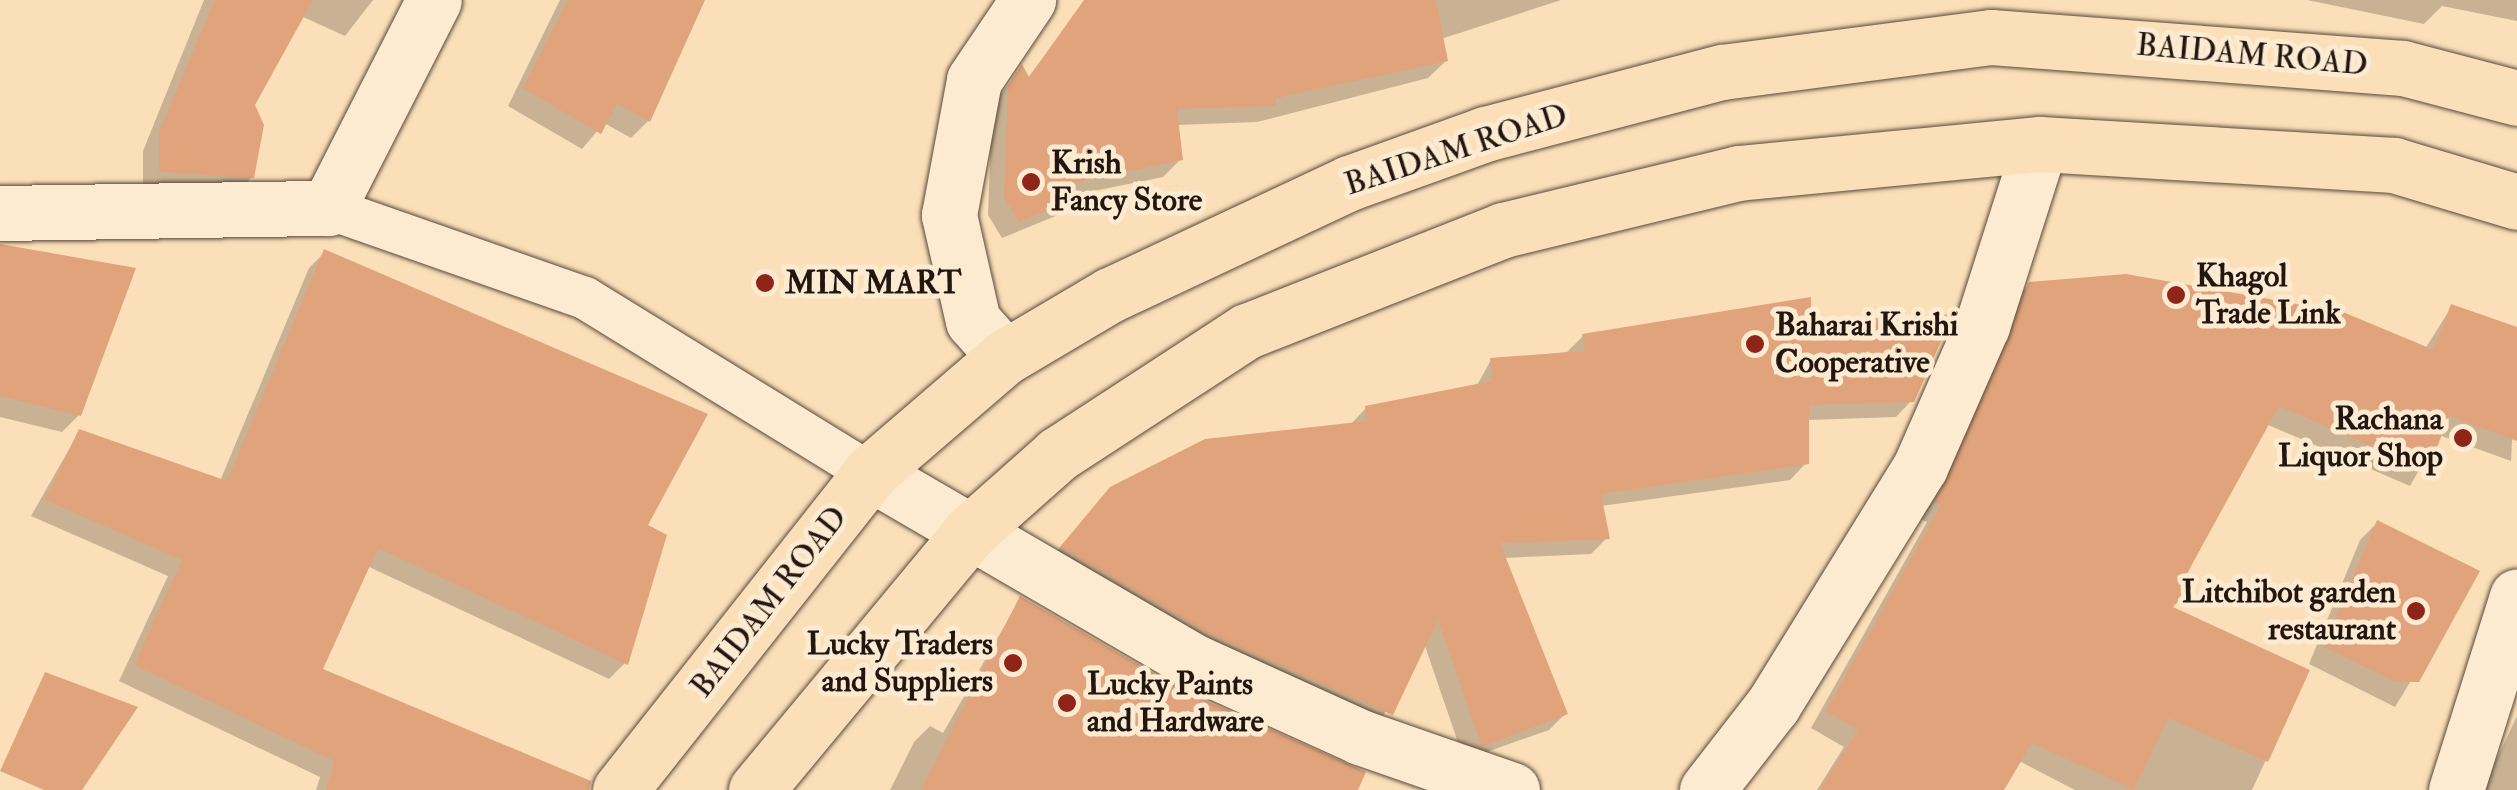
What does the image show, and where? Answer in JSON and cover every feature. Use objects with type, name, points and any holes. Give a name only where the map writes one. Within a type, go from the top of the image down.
[{"type":"main road","name":"BAIDAM ROAD","points":[[620,790],[870,473],[1005,357],[1110,294],[1350,183],[1485,134],[1722,72],[1990,37],[2402,68],[2517,98]]},
{"type":"main road","points":[[756,790],[969,533],[1156,384],[1247,332],[1454,248],[1738,173],[2040,144],[2394,165],[2517,202]]},
{"type":"street","points":[[0,213],[328,208],[434,0]]},
{"type":"street","points":[[1005,357],[973,321],[949,215],[974,80],[1028,0]]},
{"type":"street","points":[[1707,790],[1773,705],[1920,467],[1982,326],[2040,144]]},
{"type":"street","points":[[870,473],[1197,664],[1360,737],[1512,790]]},
{"type":"street","points":[[2456,790],[2517,596]]},
{"type":"lane","points":[[328,208],[585,298],[870,473]]},
{"type":"building","points":[[215,0],[313,0],[255,105],[264,125],[254,178],[159,172],[159,132]]},
{"type":"building","points":[[568,0],[705,0],[650,122],[617,104],[601,134],[523,88]]},
{"type":"building","points":[[1084,0],[1436,0],[1448,61],[1276,98],[1276,106],[1177,109],[1183,160],[1071,183],[1078,198],[1019,222],[1004,197],[1008,86],[1022,64],[1029,77]]},
{"type":"building","points":[[0,244],[136,268],[81,416],[0,396]]},
{"type":"building","points":[[324,249],[708,414],[648,525],[667,535],[628,665],[378,548],[323,669],[591,781],[589,790],[326,790],[334,761],[134,665],[182,560],[45,500],[79,429],[227,481]]},
{"type":"building","points":[[2126,274],[2343,312],[2434,350],[2451,304],[2517,327],[2517,441],[2449,416],[2428,471],[2279,406],[2185,577],[2194,584],[2173,607],[2310,670],[2268,762],[2168,718],[2134,790],[2032,743],[2004,790],[1820,790],[1858,730],[1826,711],[1941,505],[1935,502],[2029,282]]},
{"type":"building","points":[[1811,297],[1811,322],[1953,314],[1914,402],[1809,405],[1809,464],[1601,494],[1610,539],[1500,543],[1568,714],[1482,747],[1438,620],[1393,715],[1211,635],[1060,547],[1110,487],[1205,439],[1367,421],[1365,406],[1492,381],[1490,358],[1585,351],[1582,334]]},
{"type":"building","points":[[2377,520],[2480,571],[2419,682],[2395,682],[2324,647]]},
{"type":"building","points":[[1020,596],[1184,691],[1366,772],[1358,790],[921,790]]},
{"type":"building","points":[[45,672],[138,707],[82,790],[44,790],[0,771]]},
{"type":"place","name":"Krish Fancy Store","points":[[1031,182]]},
{"type":"place","name":"MIN MART","points":[[765,283]]},
{"type":"place","name":"Khagol Trade Link","points":[[2176,295]]},
{"type":"place","name":"Baharai Krishi Cooperative","points":[[1755,344]]},
{"type":"place","name":"Rachana Liquor Shop","points":[[2463,438]]},
{"type":"place","name":"Litchibot garden restaurant","points":[[2416,611]]},
{"type":"place","name":"Lucky Traders and Suppliers","points":[[1013,663]]},
{"type":"place","name":"Lucky Paints and Hardware","points":[[1067,703]]}]
